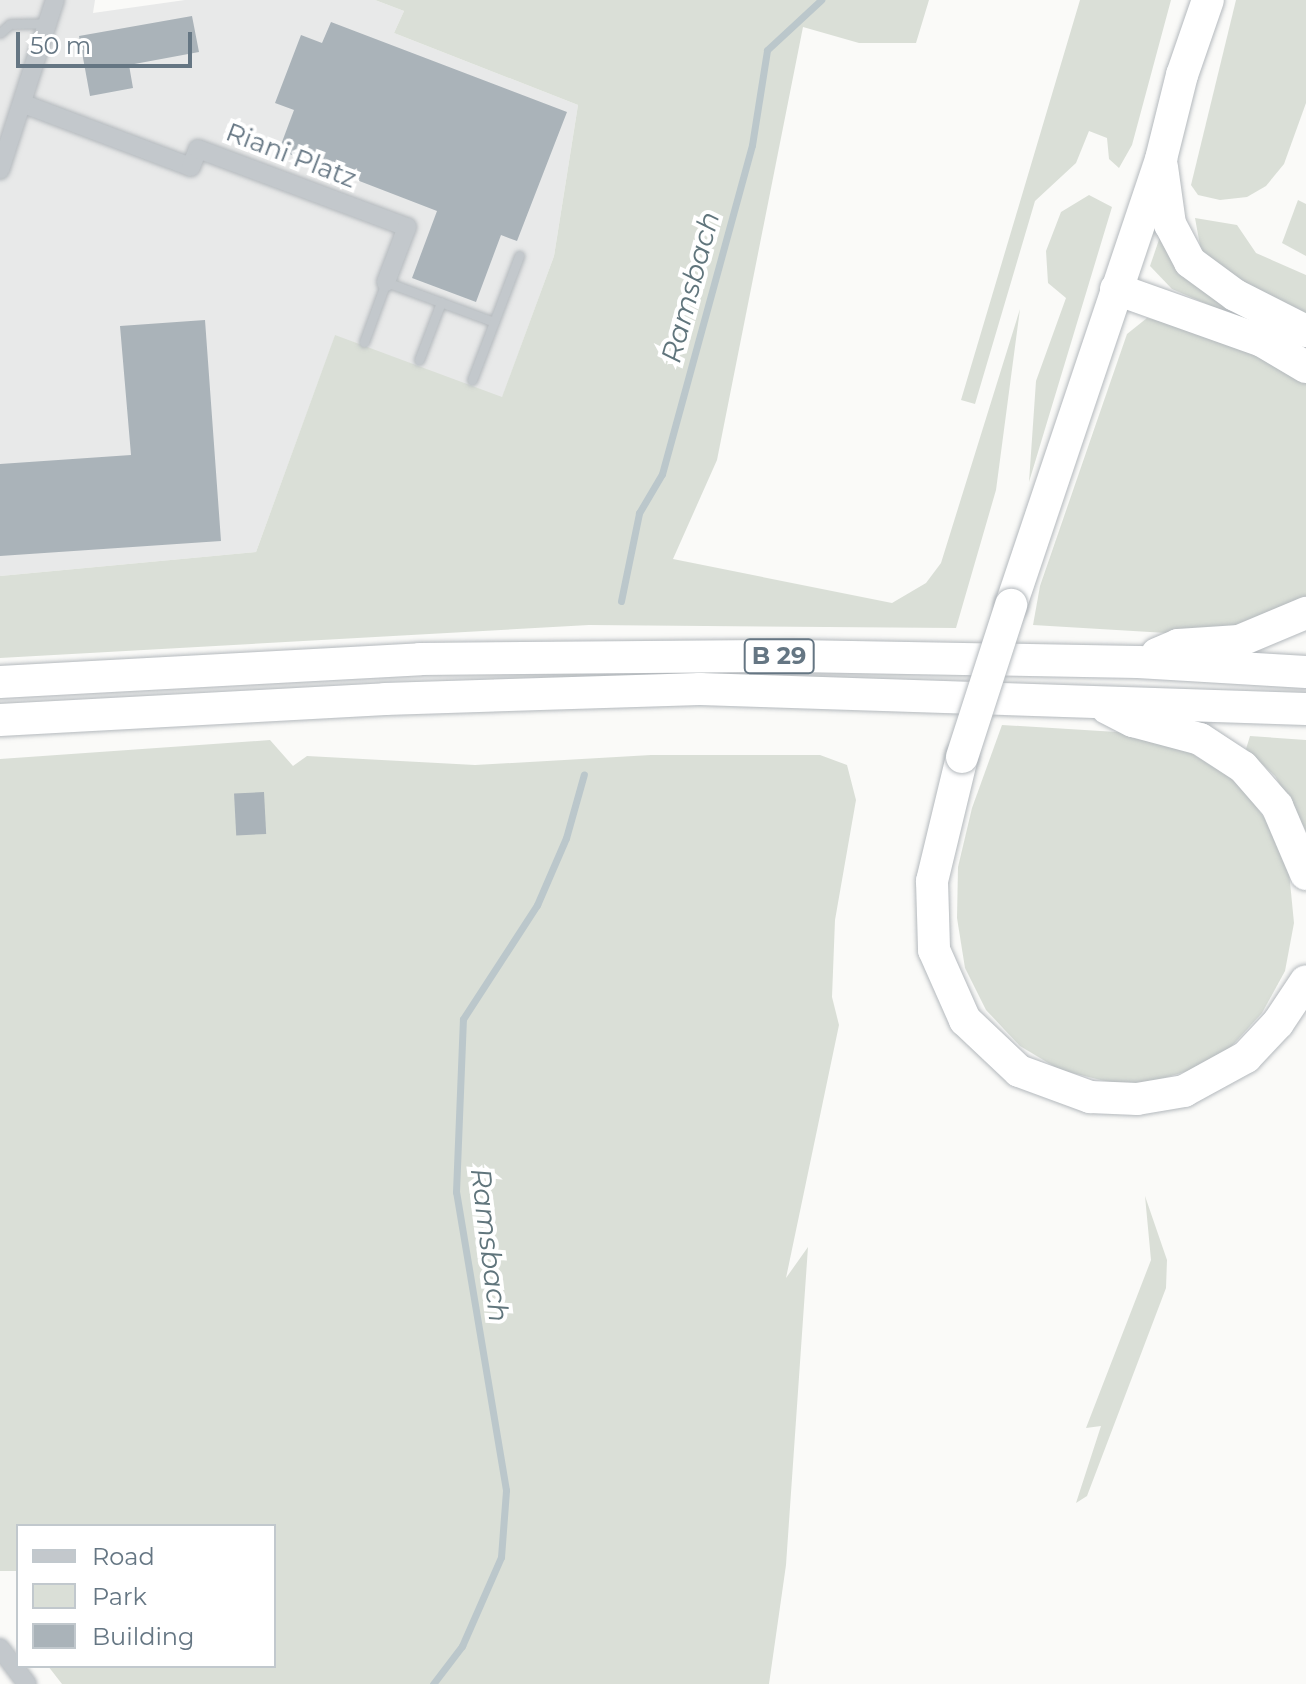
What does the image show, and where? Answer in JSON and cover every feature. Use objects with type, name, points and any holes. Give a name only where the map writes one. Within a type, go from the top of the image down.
[{"type":"highway","points":[[1182,75],[1186,0]]},
{"type":"highway","points":[[1208,0],[1182,75],[1161,159],[962,757],[932,881],[934,950],[951,998],[999,1057],[1066,1092],[1114,1099],[1161,1097],[1206,1082],[1236,1064],[1263,1041],[1298,992],[1306,958]]},
{"type":"highway","points":[[1161,159],[1170,224],[1190,262],[1235,295],[1306,331]]},
{"type":"highway","points":[[1116,289],[1262,341],[1306,367]]},
{"type":"highway","points":[[1138,662],[1178,645],[1239,641],[1269,633],[1306,613]]},
{"type":"highway","name":"B 29","points":[[0,682],[420,659],[796,656],[1138,662],[1306,672]]},
{"type":"highway","name":"B 29","points":[[0,720],[385,699],[700,689],[1089,698],[1306,709]]},
{"type":"highway","points":[[1089,698],[1133,721],[1200,739],[1243,767],[1277,806],[1306,874]]},
{"type":"street","points":[[0,170],[24,104],[55,0]]},
{"type":"street","name":"Riani Platz","points":[[24,104],[191,167],[198,149],[407,227],[386,282]]},
{"type":"street","points":[[0,1648],[27,1684]]},
{"type":"lane","points":[[0,33],[10,24],[49,23]]},
{"type":"lane","points":[[472,380],[519,256]]},
{"type":"lane","points":[[364,342],[386,282],[494,322]]},
{"type":"lane","points":[[419,360],[441,302]]},
{"type":"shaded area","points":[[0,0],[95,0],[93,13],[185,0],[375,0],[404,11],[394,33],[578,105],[554,256],[502,398],[335,336],[256,552],[0,576]]},
{"type":"green space","points":[[375,0],[929,0],[916,43],[859,43],[803,27],[717,460],[673,559],[892,603],[926,583],[941,563],[1020,309],[996,490],[956,628],[589,625],[0,658],[0,576],[256,552],[335,335],[502,397],[554,256],[578,105],[394,33],[404,11]]},
{"type":"green space","points":[[1080,0],[1171,0],[1132,145],[1119,168],[1109,159],[1107,138],[1089,131],[1076,163],[1035,201],[975,404],[961,400]]},
{"type":"green space","points":[[1236,0],[1306,0],[1306,103],[1284,164],[1266,186],[1247,197],[1220,200],[1198,195],[1191,185]]},
{"type":"green space","points":[[1089,195],[1112,207],[1029,482],[1036,381],[1066,298],[1048,283],[1046,251],[1061,212]]},
{"type":"green space","points":[[1298,200],[1306,204],[1306,256],[1282,243]]},
{"type":"green space","points":[[1195,218],[1237,225],[1256,253],[1306,275],[1306,313],[1216,268],[1201,251]]},
{"type":"green space","points":[[1164,225],[1306,341],[1306,347],[1172,289],[1150,266]]},
{"type":"green space","points":[[1147,318],[1222,337],[1294,371],[1306,383],[1306,599],[1276,619],[1200,635],[1033,625],[1040,586],[1127,334]]},
{"type":"green space","points":[[1002,725],[1149,734],[1191,753],[1240,784],[1270,826],[1289,872],[1294,923],[1285,971],[1262,1013],[1231,1047],[1188,1071],[1143,1084],[1109,1082],[1060,1070],[1020,1046],[986,1010],[965,968],[957,918],[958,867],[972,808]]},
{"type":"green space","points":[[1250,736],[1306,740],[1306,831],[1275,776],[1246,749]]},
{"type":"green space","points":[[270,740],[293,766],[307,756],[475,765],[651,755],[820,755],[847,765],[856,800],[835,920],[832,997],[839,1025],[786,1278],[808,1247],[786,1565],[769,1684],[62,1684],[50,1668],[276,1668],[276,1524],[16,1524],[16,1571],[0,1571],[0,759]]},
{"type":"green space","points":[[1145,1196],[1167,1260],[1166,1288],[1087,1496],[1076,1503],[1101,1426],[1086,1428],[1151,1260]]},
{"type":"building","points":[[192,16],[199,52],[129,65],[133,88],[90,96],[79,36]]},
{"type":"building","points":[[331,22],[567,112],[517,241],[501,235],[476,302],[412,278],[437,211],[279,150],[294,110],[275,103],[301,35],[322,43]]},
{"type":"building","points":[[205,320],[221,541],[0,556],[0,464],[131,455],[120,326]]},
{"type":"building","points":[[264,792],[266,834],[236,836],[234,794]]},
{"type":"waterway","name":"Ramsbach","points":[[621,601],[639,513],[662,474],[752,145],[767,50],[821,0]]},
{"type":"waterway","name":"Ramsbach","points":[[433,1684],[462,1646],[501,1557],[506,1490],[456,1192],[463,1019],[537,905],[566,838],[584,774]]}]
